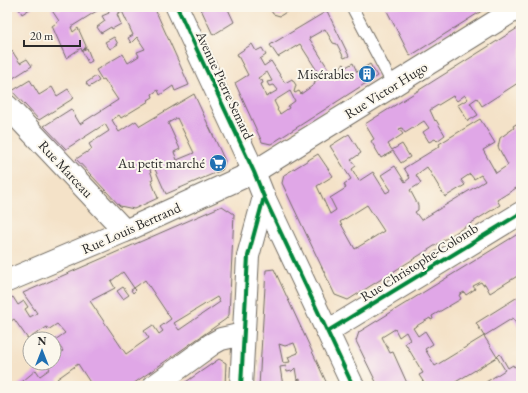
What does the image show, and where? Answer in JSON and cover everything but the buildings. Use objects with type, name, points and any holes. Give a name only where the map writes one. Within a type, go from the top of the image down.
[{"type":"street","name":"Avenue Pierre Semard","points":[[177,7],[353,386]]},
{"type":"street","name":"Rue Victor Hugo","points":[[254,172],[519,7]]},
{"type":"street","name":"Rue Marceau","points":[[7,106],[125,231]]},
{"type":"street","name":"Rue Louis Bertrand","points":[[7,280],[125,231],[254,172]]},
{"type":"street","points":[[241,386],[248,256],[264,197]]},
{"type":"street","name":"Rue Christophe-Colomb","points":[[328,331],[521,212]]},
{"type":"street","points":[[154,386],[212,344],[221,339],[243,334]]},
{"type":"lane","points":[[352,7],[393,85]]},
{"type":"cycle path","points":[[177,7],[353,386]]},
{"type":"cycle path","points":[[241,386],[248,256],[264,197]]},
{"type":"cycle path","points":[[328,331],[521,213]]},
{"type":"place","name":"Misérables","points":[[367,74]]},
{"type":"place","name":"Au petit marché","points":[[218,163]]}]
